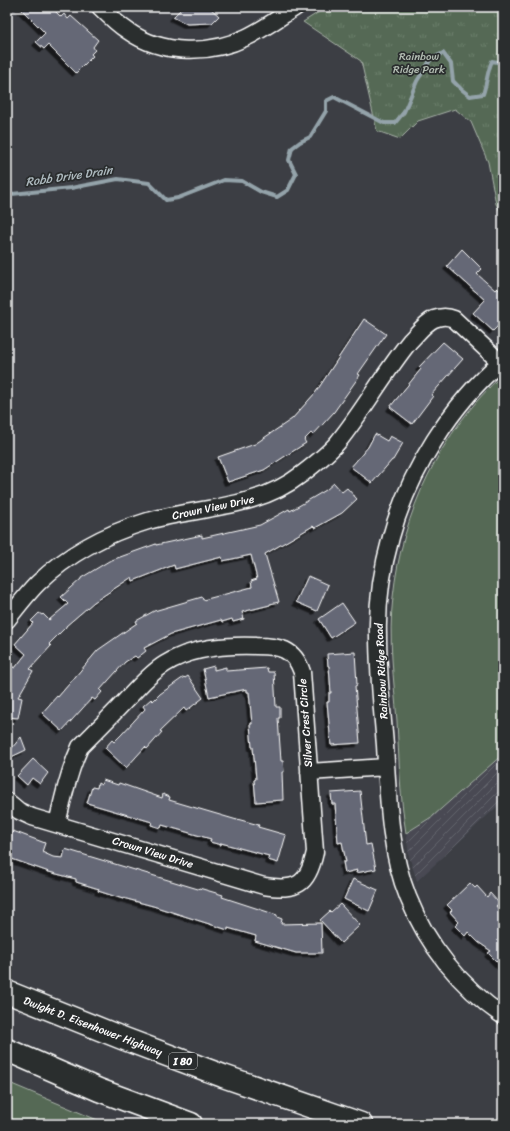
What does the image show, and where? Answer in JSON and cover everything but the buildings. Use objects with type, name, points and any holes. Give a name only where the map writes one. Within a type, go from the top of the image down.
[{"type":"highway","name":"Dwight D. Eisenhower Highway","points":[[7,992],[223,1076],[361,1124]]},
{"type":"highway","points":[[7,1050],[99,1090],[190,1124]]},
{"type":"street","points":[[100,7],[112,19],[129,32],[146,41],[164,47],[187,50],[209,49],[230,44],[248,37],[296,7]]},
{"type":"street","name":"Crown View Drive","points":[[7,620],[38,583],[73,555],[99,541],[148,522],[243,503],[284,487],[300,476],[337,444],[354,422],[397,358],[420,330],[433,319],[445,316],[454,319],[502,361]]},
{"type":"street","name":"Rainbow Ridge Road","points":[[502,361],[456,410],[440,431],[412,480],[391,536],[384,568],[378,635],[388,798],[393,841],[400,873],[408,897],[435,948],[453,972],[472,992],[503,1016]]},
{"type":"street","name":"Silver Crest Circle","points":[[57,824],[71,771],[80,747],[149,677],[166,664],[187,654],[208,648],[272,646],[283,649],[293,655],[302,672],[315,852],[311,868],[302,881]]},
{"type":"street","points":[[309,772],[386,767]]},
{"type":"street","name":"Crown View Drive","points":[[7,801],[19,811],[32,817],[264,886],[286,888],[295,886],[302,881]]},
{"type":"shaded area","points":[[503,754],[503,801],[417,881],[409,856],[406,833],[433,816]]},
{"type":"green space","name":"Rainbow Ridge Park","points":[[327,7],[503,7],[503,216],[496,204],[488,162],[471,122],[455,109],[418,121],[400,139],[377,131],[361,61],[303,22]]},
{"type":"green space","points":[[503,374],[503,754],[433,816],[406,833],[401,791],[391,643],[393,597],[398,565],[405,535],[415,505],[443,448],[460,422]]},
{"type":"green space","points":[[7,1082],[107,1124],[7,1124]]},
{"type":"waterway","name":"Robb Drive Drain","points":[[7,197],[12,194],[71,188],[118,179],[149,183],[166,200],[178,198],[224,180],[242,181],[261,192],[277,197],[288,190],[296,174],[289,160],[292,148],[310,137],[326,111],[326,101],[334,97],[384,123],[395,123],[404,112],[417,81],[431,59],[443,53],[451,64],[453,81],[470,96],[483,94],[492,61],[503,63]]}]
